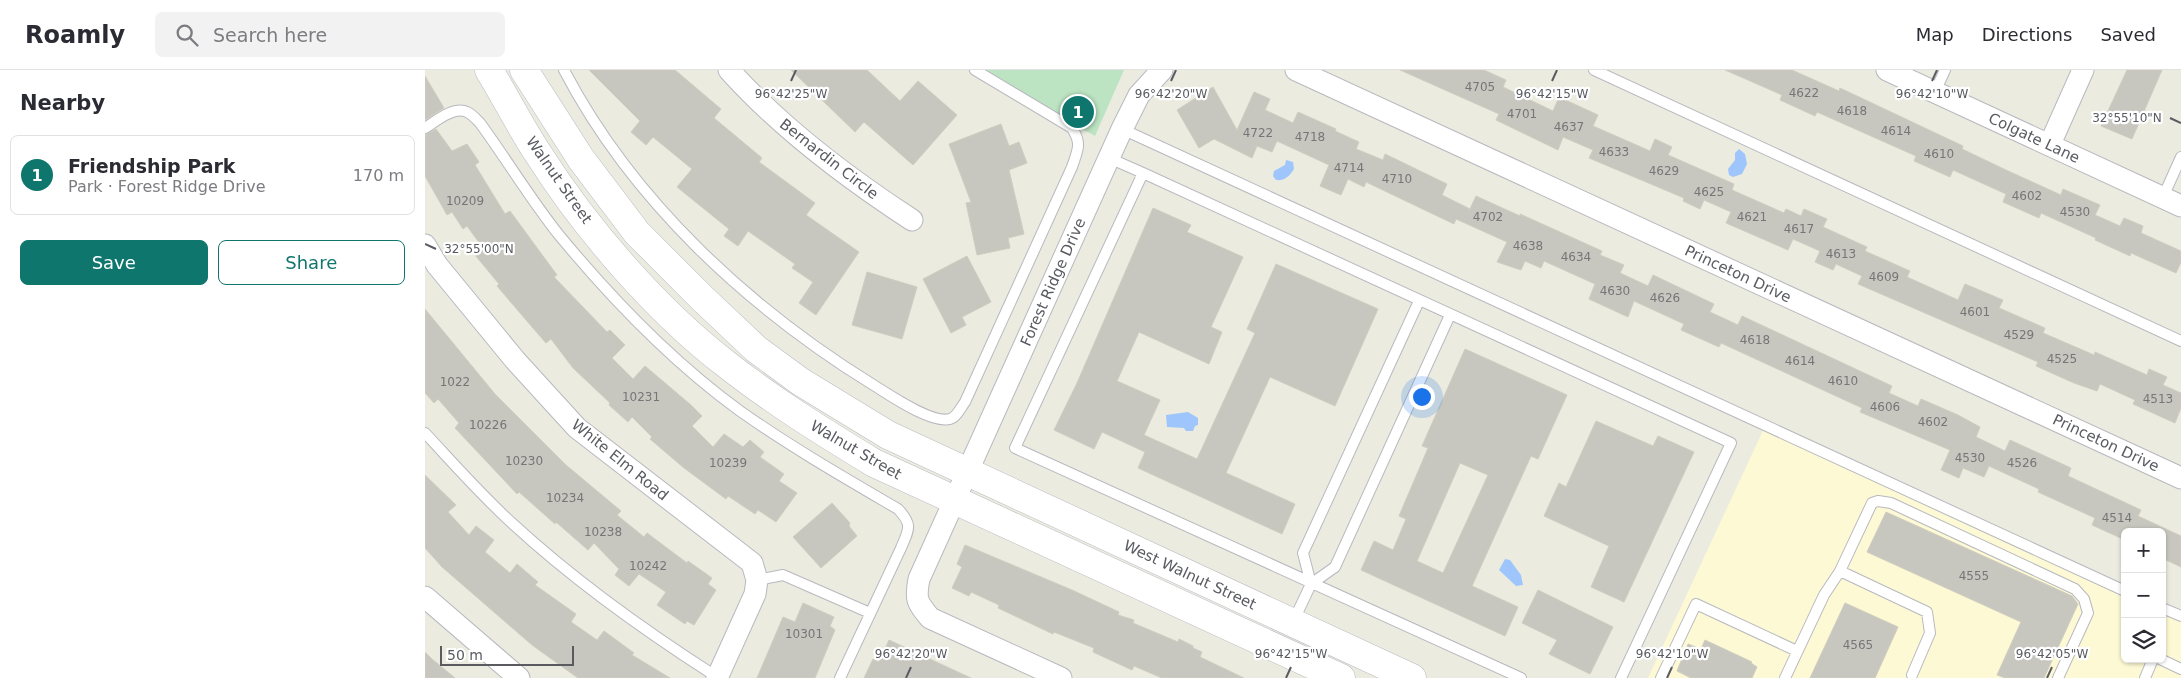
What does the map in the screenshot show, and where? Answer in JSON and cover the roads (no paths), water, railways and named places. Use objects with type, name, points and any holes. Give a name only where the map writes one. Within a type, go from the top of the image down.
[{"type":"main road","name":"Walnut Street","points":[[489,70],[539,156],[574,205],[616,257],[685,328],[725,364],[820,431],[874,463],[955,502],[1341,678]]},
{"type":"main road","name":"Walnut Street","points":[[524,70],[581,159],[637,233],[756,349],[801,382],[881,431],[967,472]]},
{"type":"main road","name":"West Walnut Street","points":[[967,472],[1412,678]]},
{"type":"main road","points":[[1279,649],[1292,622]]},
{"type":"street","name":"Bernardin Circle","points":[[729,70],[756,100],[808,145],[862,187],[912,220]]},
{"type":"street","name":"Forest Ridge Drive","points":[[1061,678],[930,618],[917,602],[919,578],[1139,94],[1162,70]]},
{"type":"street","name":"Princeton Drive","points":[[1296,70],[2181,478]]},
{"type":"street","name":"Colgate Lane","points":[[1887,70],[2172,202]]},
{"type":"street","points":[[2049,144],[2083,70]]},
{"type":"street","name":"White Elm Road","points":[[425,245],[437,265],[515,360],[577,428],[752,563],[757,580]]},
{"type":"street","points":[[717,678],[755,594],[757,580]]},
{"type":"street","points":[[425,597],[519,678]]},
{"type":"lane","points":[[564,70],[589,115],[611,146],[666,214],[710,261],[748,295],[833,360],[893,397],[926,414],[943,419],[954,417],[965,402],[1072,167],[1079,146],[1079,139],[1072,128],[975,70]]},
{"type":"lane","points":[[1594,70],[2181,341]]},
{"type":"lane","points":[[1935,92],[1945,70]]},
{"type":"lane","points":[[425,128],[447,114],[457,112],[467,112],[481,123],[558,234],[667,351],[739,410],[791,446],[898,510],[907,519],[909,528],[840,678]]},
{"type":"lane","points":[[1122,130],[2121,589]]},
{"type":"lane","points":[[2172,202],[2181,157]]},
{"type":"lane","points":[[1109,158],[1419,302],[1731,443],[1621,678]]},
{"type":"lane","points":[[1143,173],[1015,448],[1521,678]]},
{"type":"lane","points":[[1311,584],[1303,553],[1419,302]]},
{"type":"lane","points":[[1292,622],[1311,584],[1335,567],[1450,315]]},
{"type":"lane","points":[[425,433],[511,523],[554,560],[607,603],[717,678]]},
{"type":"lane","points":[[1785,678],[1823,595],[1840,571],[1872,503],[1878,501],[1891,503],[2075,589],[2084,599],[2089,613],[2058,678]]},
{"type":"lane","points":[[1840,571],[1927,612],[1930,633],[1913,677]]},
{"type":"lane","points":[[757,580],[783,575],[869,612]]},
{"type":"lane","points":[[1661,678],[1696,604],[1797,652]]},
{"type":"lane","points":[[2166,610],[2181,616]]},
{"type":"lane","points":[[2166,662],[2181,669]]},
{"type":"lane","points":[[2145,678],[2151,663]]},
{"type":"water","points":[[1739,149],[1745,154],[1747,164],[1742,174],[1733,177],[1729,175],[1728,169],[1735,160],[1735,153]]},
{"type":"water","points":[[1286,160],[1293,162],[1294,169],[1286,178],[1276,180],[1273,176],[1274,171],[1285,165]]},
{"type":"water","points":[[1188,412],[1198,418],[1198,425],[1195,426],[1193,431],[1186,431],[1184,428],[1167,427],[1166,415]]},
{"type":"water","points":[[1505,559],[1510,560],[1521,575],[1523,585],[1516,586],[1499,570]]},
{"type":"place","name":"Friendship Park","points":[[1078,112]]}]
